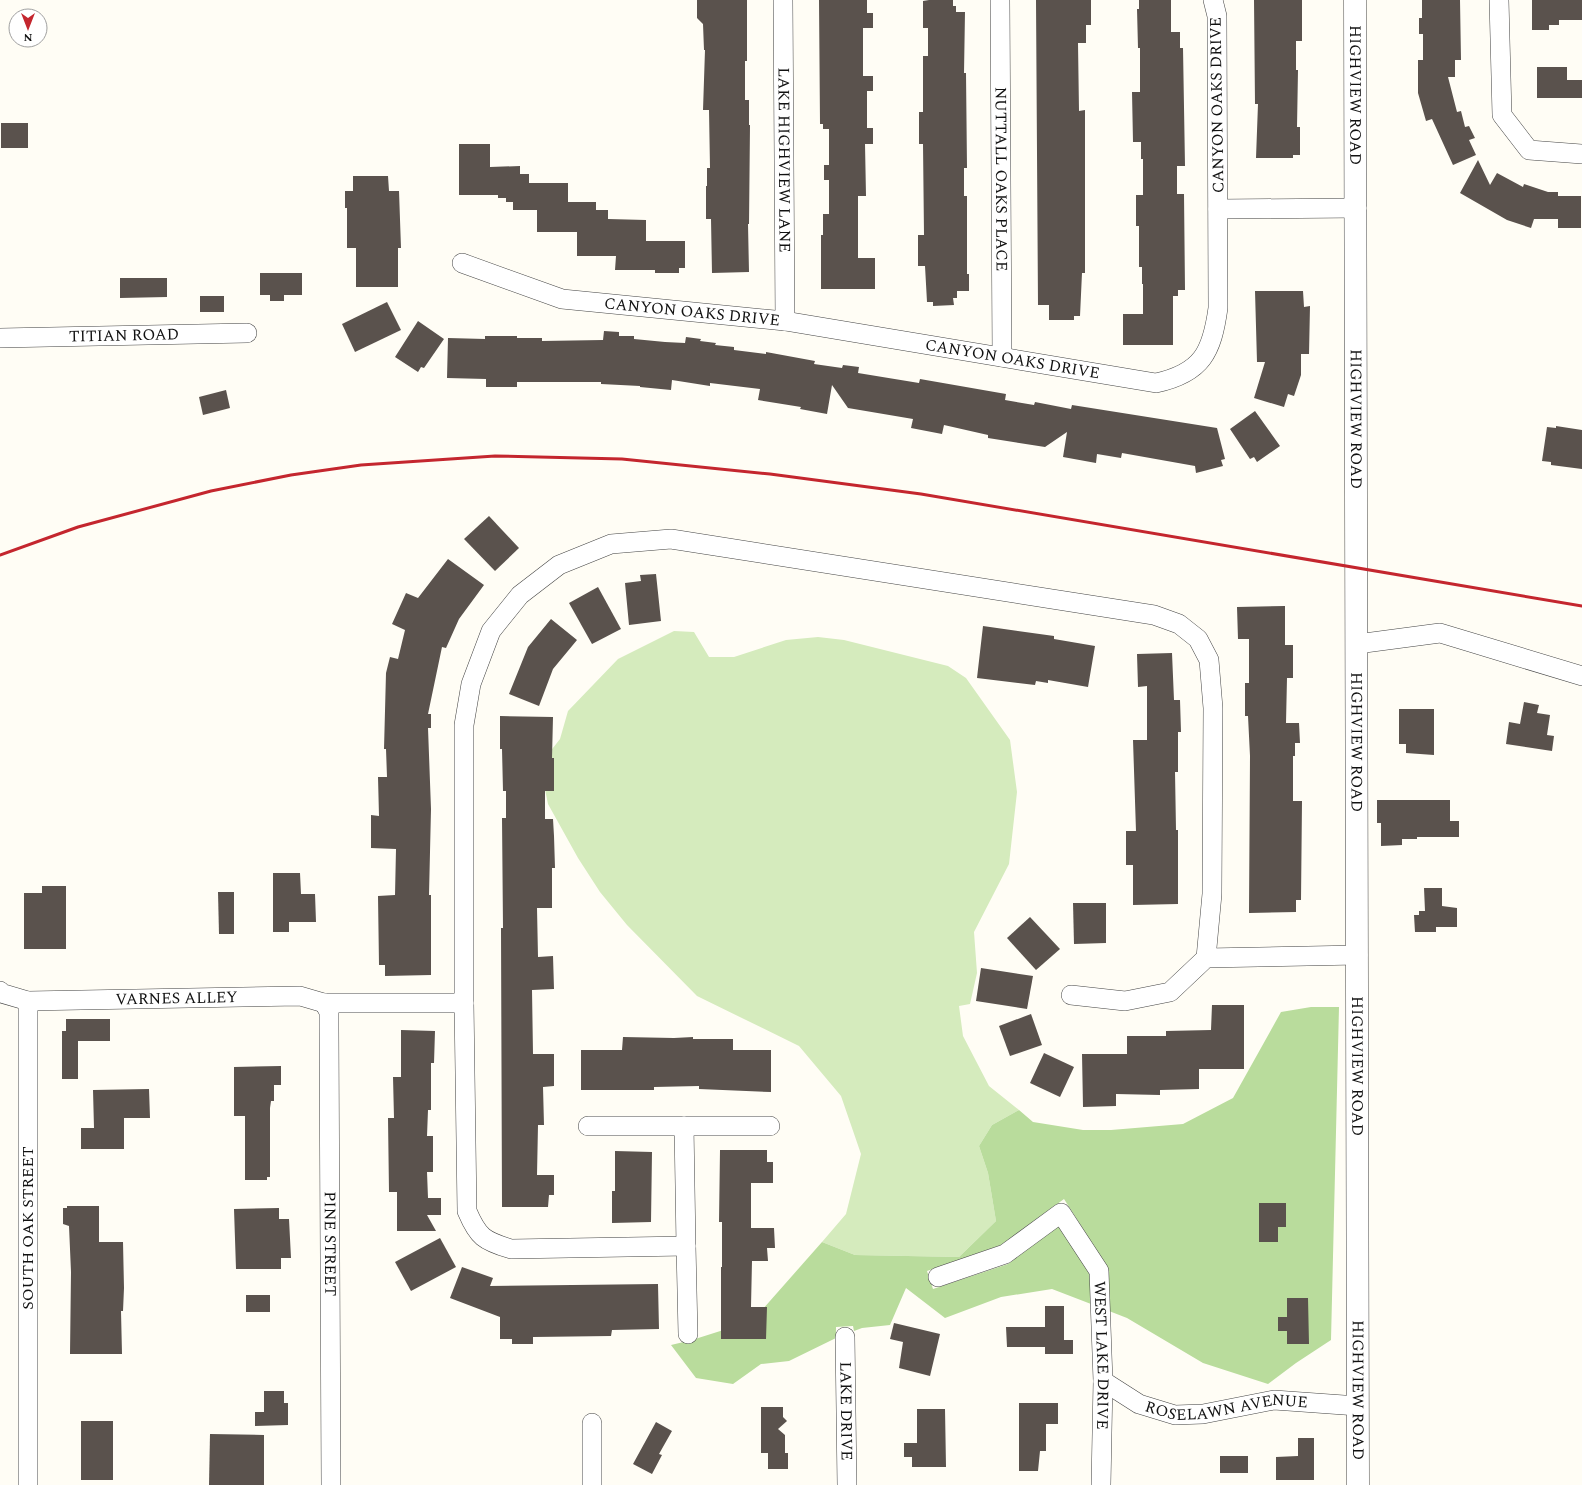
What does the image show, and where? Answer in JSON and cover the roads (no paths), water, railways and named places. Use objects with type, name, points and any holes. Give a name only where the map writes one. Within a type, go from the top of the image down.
[{"type":"street","name":"LAKE HIGHVIEW LANE","points":[[782,0],[785,321]]},
{"type":"street","name":"NUTTALL OAKS PLACE","points":[[1000,0],[1002,358]]},
{"type":"street","name":"CANYON OAKS DRIVE","points":[[462,263],[562,299],[785,321],[1156,383],[1176,378],[1190,371],[1201,361],[1215,330],[1218,308],[1217,16],[1212,0]]},
{"type":"street","name":"HIGHVIEW ROAD","points":[[1355,0],[1357,208],[1358,1485]]},
{"type":"street","points":[[1499,0],[1502,115],[1529,150],[1582,154]]},
{"type":"street","points":[[1218,209],[1357,208]]},
{"type":"street","name":"TITIAN ROAD","points":[[0,338],[247,333]]},
{"type":"street","points":[[686,1246],[511,1249],[492,1244],[476,1231],[467,1211],[464,1003],[464,725],[471,684],[491,631],[520,595],[559,565],[611,544],[671,539],[1154,616],[1179,624],[1198,639],[1209,660],[1213,708],[1212,894],[1206,958],[1170,992],[1125,1002],[1071,995]]},
{"type":"street","points":[[1357,644],[1440,633],[1582,676]]},
{"type":"street","points":[[1206,958],[1358,955]]},
{"type":"street","points":[[0,991],[1,993],[14,998],[28,1001]]},
{"type":"street","name":"VARNES ALLEY","points":[[28,1001],[300,996],[324,1003],[464,1003]]},
{"type":"street","name":"SOUTH OAK STREET","points":[[28,1001],[28,1485]]},
{"type":"street","name":"PINE STREET","points":[[324,1003],[329,1012],[331,1485]]},
{"type":"street","points":[[588,1126],[770,1126]]},
{"type":"street","points":[[684,1126],[688,1334]]},
{"type":"street","name":"WEST LAKE DRIVE","points":[[938,1277],[1005,1254],[1061,1213],[1099,1270],[1103,1381],[1101,1485]]},
{"type":"street","name":"LAKE DRIVE","points":[[845,1336],[847,1485]]},
{"type":"street","name":"ROSELAWN AVENUE","points":[[1103,1381],[1139,1404],[1175,1415],[1203,1414],[1274,1400],[1358,1406]]},
{"type":"street","points":[[592,1423],[592,1485]]},
{"type":"railway","points":[[0,555],[78,527],[211,491],[291,475],[361,465],[495,456],[622,459],[770,474],[921,494],[1582,606]]}]
